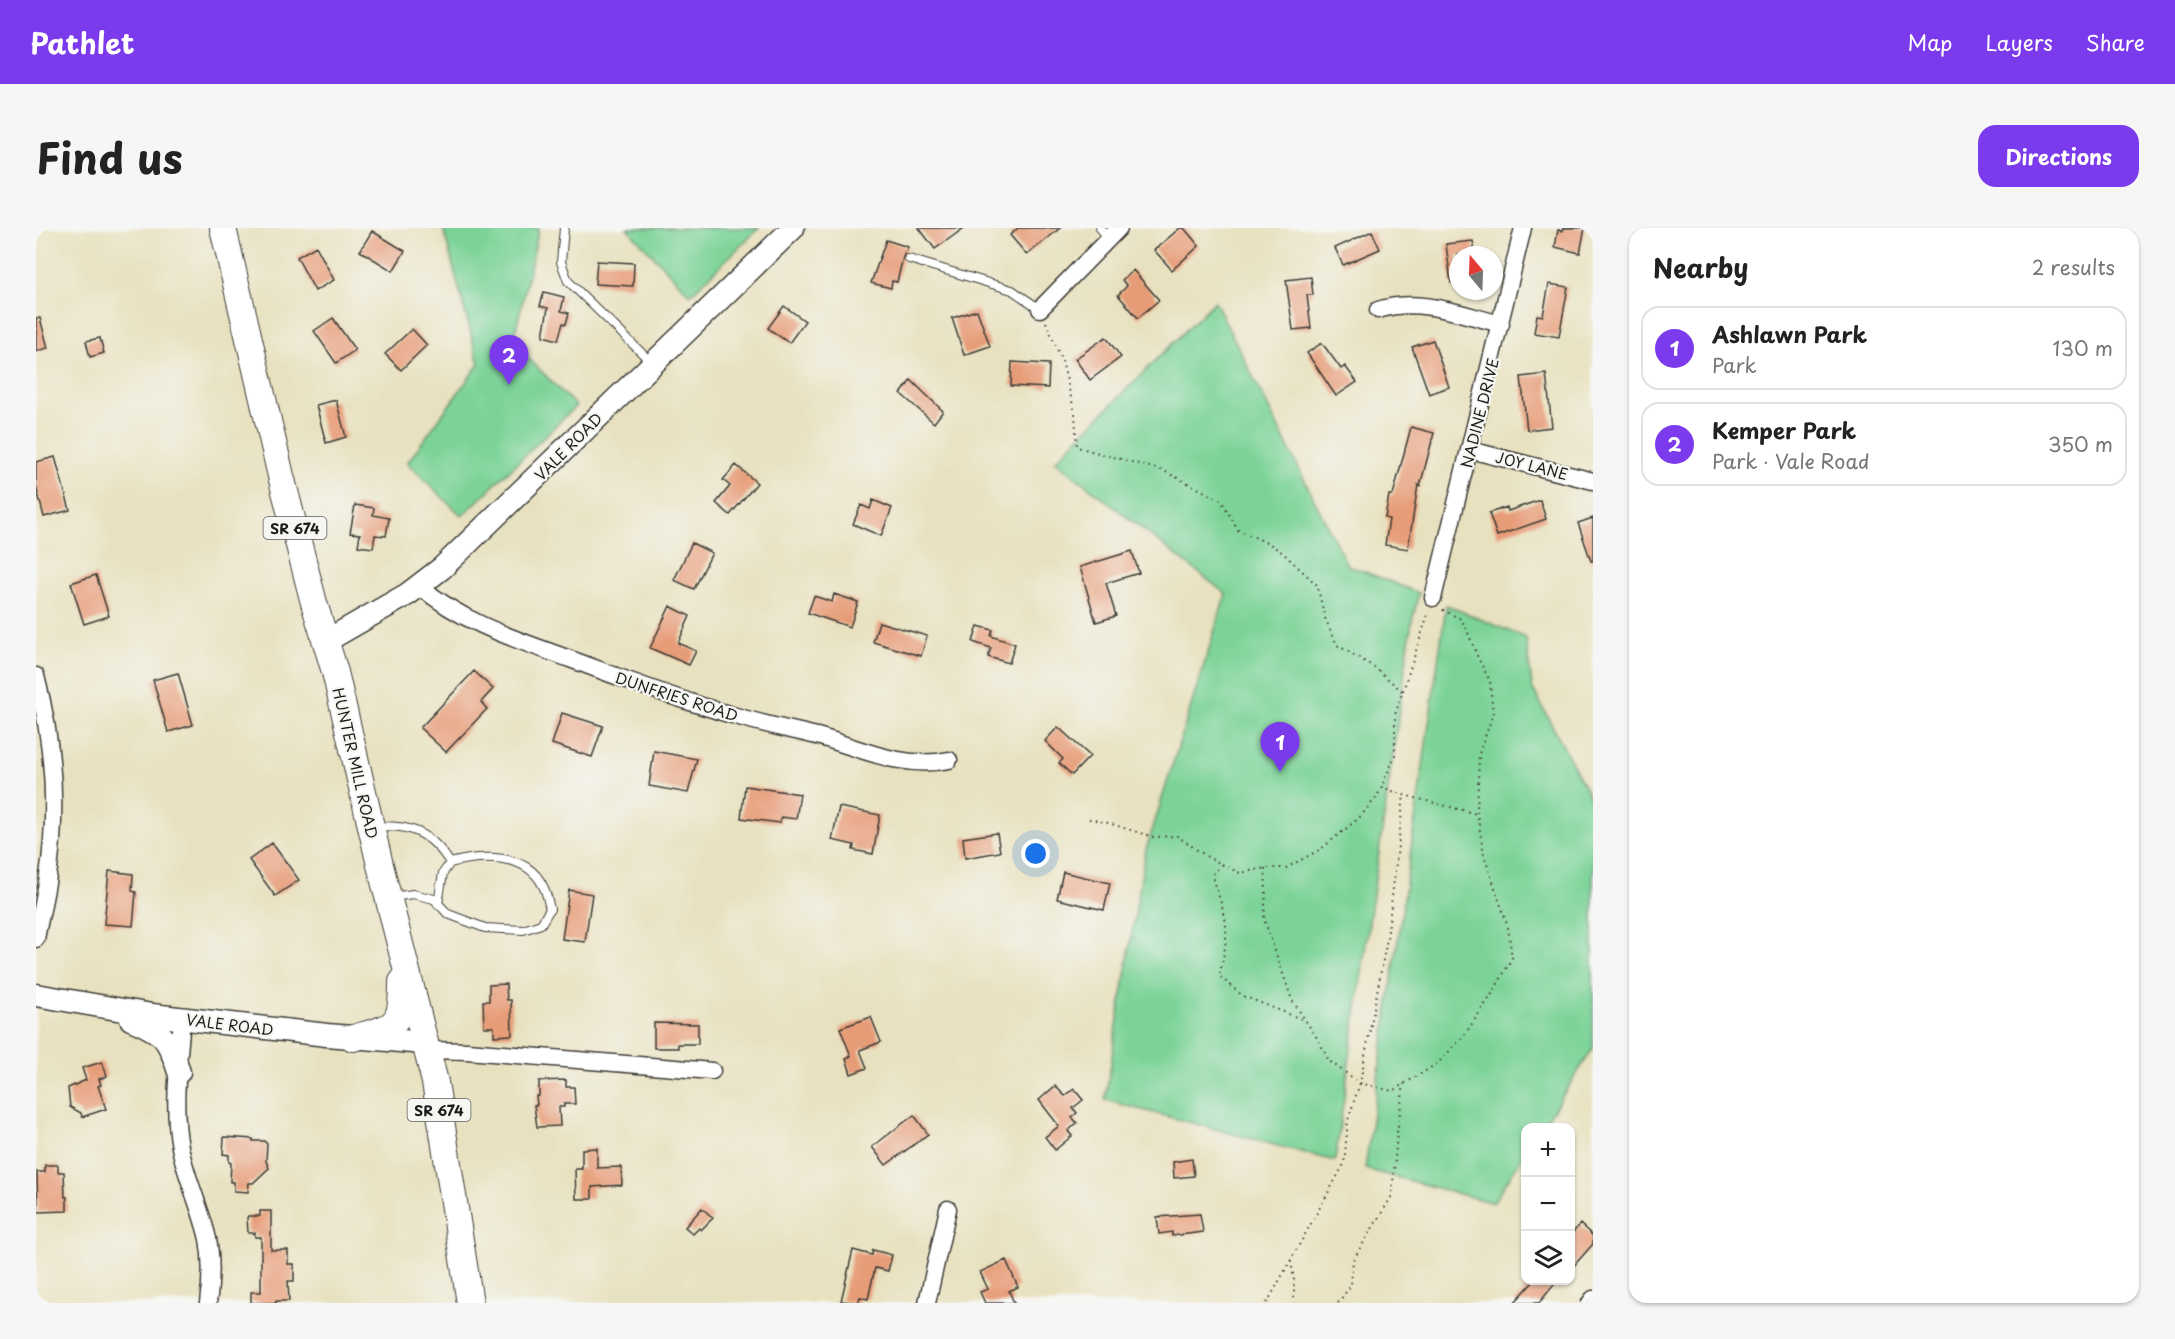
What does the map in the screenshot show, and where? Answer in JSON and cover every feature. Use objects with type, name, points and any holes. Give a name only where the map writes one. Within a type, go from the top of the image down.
[{"type":"main road","name":"HUNTER MILL ROAD","points":[[223,228],[281,476],[326,641],[426,1047],[436,1093],[470,1303]]},
{"type":"main road","name":"VALE ROAD","points":[[326,641],[420,586],[473,539],[793,228]]},
{"type":"main road","points":[[353,1038],[379,1031],[399,1016],[402,1006],[402,951]]},
{"type":"main road","name":"VALE ROAD","points":[[36,995],[182,1018],[426,1047]]},
{"type":"main road","points":[[108,1008],[155,1029],[169,1044],[179,1072]]},
{"type":"street","name":"NADINE DRIVE","points":[[1432,601],[1523,228]]},
{"type":"street","points":[[1040,309],[1109,231]]},
{"type":"street","points":[[1378,310],[1405,304],[1425,305],[1501,324]]},
{"type":"street","name":"JOY LANE","points":[[1470,450],[1593,481]]},
{"type":"street","name":"DUNFRIES ROAD","points":[[420,586],[455,612],[493,629],[727,714],[818,737],[898,761],[917,764],[949,760]]},
{"type":"street","points":[[36,676],[40,719],[50,753],[53,790],[53,832],[48,876],[36,939]]},
{"type":"street","points":[[182,1018],[177,1104],[179,1139],[207,1238],[211,1261],[208,1303]]},
{"type":"street","points":[[426,1047],[712,1071]]},
{"type":"street","points":[[927,1303],[948,1209]]},
{"type":"street","points":[[1590,1303],[1593,1299]]},
{"type":"lane","points":[[564,228],[561,262],[568,281],[652,363]]},
{"type":"lane","points":[[909,259],[1012,290],[1040,309]]},
{"type":"lane","points":[[372,827],[393,825],[423,833],[442,850],[450,863]]},
{"type":"lane","points":[[388,897],[413,894],[434,899],[438,904],[448,914],[485,928],[523,930],[541,924],[550,909],[543,885],[527,866],[491,856],[450,863],[443,873],[438,904]]},
{"type":"path","points":[[1040,309],[1062,361],[1075,413],[1077,447],[1164,471],[1221,500],[1238,530],[1270,544],[1283,553],[1317,585],[1325,618],[1337,645],[1374,667],[1402,691]]},
{"type":"path","points":[[1089,819],[1153,837],[1177,836],[1209,858],[1240,873],[1265,868],[1286,868],[1321,849],[1359,818],[1377,797],[1395,756],[1395,715],[1432,601],[1459,618],[1465,625],[1490,681],[1493,714],[1479,754],[1477,814],[1484,855],[1508,927],[1512,958],[1494,991],[1463,1037],[1437,1064],[1392,1090],[1360,1083],[1329,1061],[1319,1041],[1292,1000],[1264,919],[1265,868]]},
{"type":"path","points":[[1381,787],[1477,814]]},
{"type":"path","points":[[1267,1303],[1344,1164],[1348,1120],[1360,1083],[1387,939],[1404,795]]},
{"type":"path","points":[[1222,864],[1213,874],[1215,891],[1223,909],[1227,928],[1219,976],[1243,996],[1304,1020]]},
{"type":"path","points":[[1338,1303],[1351,1285],[1353,1260],[1392,1196],[1404,1084]]},
{"type":"path","points":[[1291,1261],[1294,1303]]},
{"type":"green space","points":[[443,228],[539,228],[513,343],[576,406],[462,516],[407,463],[479,364]]},
{"type":"green space","points":[[627,228],[759,228],[690,295]]},
{"type":"green space","points":[[1215,301],[1347,565],[1419,593],[1412,621],[1335,1161],[1105,1100],[1145,853],[1226,594],[1055,461]]},
{"type":"green space","points":[[1446,605],[1526,638],[1532,687],[1593,803],[1593,1049],[1545,1123],[1521,1123],[1521,1159],[1493,1203],[1365,1169]]},
{"type":"building","points":[[919,228],[964,228],[935,249]]},
{"type":"building","points":[[1018,228],[1060,228],[1027,255],[1010,235]]},
{"type":"building","points":[[1180,228],[1184,228],[1199,246],[1172,270],[1154,250]]},
{"type":"building","points":[[1564,228],[1585,228],[1580,253],[1555,247],[1558,230],[1563,231]]},
{"type":"building","points":[[372,231],[405,251],[393,271],[360,251]]},
{"type":"building","points":[[1372,231],[1380,249],[1343,265],[1335,248]]},
{"type":"building","points":[[886,240],[908,247],[897,282],[892,281],[891,288],[871,283]]},
{"type":"building","points":[[1473,241],[1474,246],[1449,246],[1449,267],[1446,244]]},
{"type":"building","points":[[316,246],[334,280],[315,291],[297,257]]},
{"type":"building","points":[[597,261],[634,263],[633,286],[595,284]]},
{"type":"building","points":[[1133,270],[1159,300],[1138,318],[1118,295],[1127,286],[1122,280]]},
{"type":"building","points":[[1311,277],[1313,295],[1307,295],[1311,328],[1293,330],[1286,280]]},
{"type":"building","points":[[1549,284],[1568,287],[1559,337],[1534,333],[1537,315],[1543,316]]},
{"type":"building","points":[[544,292],[564,297],[561,311],[569,313],[558,340],[543,336],[548,308],[540,306]]},
{"type":"building","points":[[784,306],[805,321],[789,343],[768,328]]},
{"type":"building","points":[[977,310],[990,346],[964,355],[952,318]]},
{"type":"building","points":[[36,318],[40,318],[48,348],[36,351]]},
{"type":"building","points":[[333,318],[355,350],[336,363],[314,331]]},
{"type":"building","points":[[412,329],[427,345],[401,370],[385,354]]},
{"type":"building","points":[[1106,337],[1121,357],[1090,380],[1075,359]]},
{"type":"building","points":[[100,338],[104,353],[90,357],[86,341]]},
{"type":"building","points":[[1433,340],[1449,387],[1429,394],[1412,347]]},
{"type":"building","points":[[1322,343],[1341,369],[1345,366],[1357,382],[1336,396],[1307,353]]},
{"type":"building","points":[[1012,362],[1049,364],[1048,388],[1011,386]]},
{"type":"building","points":[[1546,374],[1552,427],[1527,430],[1521,377]]},
{"type":"building","points":[[911,380],[943,411],[934,423],[901,394]]},
{"type":"building","points":[[336,400],[346,437],[326,443],[316,405]]},
{"type":"building","points":[[1411,427],[1434,433],[1420,486],[1418,485],[1408,549],[1385,545],[1389,519],[1385,518],[1389,495],[1393,495]]},
{"type":"building","points":[[55,457],[70,510],[44,517],[36,486],[36,462]]},
{"type":"building","points":[[736,465],[757,483],[730,515],[716,503],[730,486],[723,480]]},
{"type":"building","points":[[873,500],[892,508],[881,536],[853,524],[861,505],[870,509]]},
{"type":"building","points":[[1540,500],[1546,519],[1497,536],[1489,513],[1507,507],[1508,511]]},
{"type":"building","points":[[355,505],[374,508],[373,515],[389,518],[386,536],[375,535],[373,548],[358,546],[360,534],[350,533]]},
{"type":"building","points":[[1593,518],[1593,561],[1591,561],[1578,523]]},
{"type":"building","points":[[692,543],[712,553],[694,589],[674,580]]},
{"type":"building","points":[[1132,551],[1139,573],[1106,583],[1116,616],[1096,622],[1080,567]]},
{"type":"building","points":[[96,575],[109,616],[84,624],[71,583]]},
{"type":"building","points":[[834,594],[858,602],[850,627],[808,613],[814,596],[832,602]]},
{"type":"building","points":[[670,606],[690,616],[678,643],[696,651],[689,665],[650,648]]},
{"type":"building","points":[[879,622],[927,636],[921,656],[873,642]]},
{"type":"building","points":[[978,626],[993,630],[991,636],[1015,644],[1009,663],[988,657],[991,648],[973,642]]},
{"type":"building","points":[[474,671],[493,689],[481,702],[487,709],[446,752],[420,728]]},
{"type":"building","points":[[178,673],[193,725],[168,732],[153,680]]},
{"type":"building","points":[[562,713],[603,726],[592,757],[552,744]]},
{"type":"building","points":[[1058,727],[1090,756],[1072,775],[1059,763],[1063,759],[1045,741]]},
{"type":"building","points":[[654,751],[697,759],[688,793],[649,786]]},
{"type":"building","points":[[745,786],[800,794],[796,819],[781,817],[780,823],[741,818]]},
{"type":"building","points":[[839,807],[880,815],[873,854],[853,850],[854,845],[832,840]]},
{"type":"building","points":[[997,833],[1000,852],[965,858],[963,838]]},
{"type":"building","points":[[272,843],[299,880],[275,896],[249,860]]},
{"type":"building","points":[[109,871],[133,874],[132,891],[136,892],[133,926],[104,924]]},
{"type":"building","points":[[1063,872],[1110,883],[1104,910],[1057,899]]},
{"type":"building","points":[[569,890],[592,894],[585,942],[562,939]]},
{"type":"building","points":[[506,984],[507,1000],[511,1000],[512,1035],[494,1036],[494,1027],[484,1027],[483,1001],[489,1001],[489,985]]},
{"type":"building","points":[[871,1017],[881,1042],[860,1050],[867,1068],[851,1074],[846,1058],[851,1056],[840,1028]]},
{"type":"building","points":[[654,1023],[698,1024],[698,1044],[678,1044],[678,1048],[654,1048]]},
{"type":"building","points":[[102,1062],[107,1076],[99,1079],[101,1085],[98,1086],[106,1109],[82,1117],[81,1113],[70,1107],[68,1088],[86,1080],[82,1068]]},
{"type":"building","points":[[566,1080],[566,1087],[574,1087],[575,1104],[564,1104],[564,1107],[559,1107],[560,1126],[537,1127],[534,1105],[537,1105],[536,1096],[539,1096],[539,1081]]},
{"type":"building","points":[[1055,1086],[1065,1096],[1074,1089],[1083,1100],[1073,1108],[1077,1113],[1072,1117],[1077,1123],[1068,1131],[1072,1136],[1055,1150],[1045,1137],[1059,1126],[1039,1100]]},
{"type":"building","points":[[914,1115],[928,1134],[886,1165],[872,1147]]},
{"type":"building","points":[[224,1137],[253,1139],[253,1141],[264,1141],[267,1144],[266,1161],[269,1168],[253,1183],[249,1183],[248,1192],[234,1191],[234,1182],[230,1182],[231,1163],[229,1155],[223,1154]]},
{"type":"building","points":[[597,1148],[597,1168],[621,1167],[622,1185],[592,1187],[592,1199],[576,1199],[575,1169],[582,1169],[582,1149]]},
{"type":"building","points":[[1192,1159],[1194,1176],[1174,1178],[1173,1162]]},
{"type":"building","points":[[45,1165],[58,1165],[58,1172],[64,1172],[67,1211],[38,1212],[37,1172],[45,1172]]},
{"type":"building","points":[[702,1208],[713,1218],[701,1230],[699,1228],[693,1234],[685,1227]]},
{"type":"building","points":[[260,1211],[271,1211],[271,1250],[288,1250],[288,1264],[294,1264],[294,1281],[288,1281],[289,1301],[251,1303],[251,1292],[261,1292],[261,1237],[255,1237],[255,1233],[248,1233],[247,1218],[248,1216],[260,1216]]},
{"type":"building","points":[[1200,1214],[1203,1232],[1172,1236],[1172,1232],[1159,1234],[1157,1217]]},
{"type":"building","points":[[1580,1224],[1593,1236],[1593,1244],[1575,1264],[1575,1231]]},
{"type":"building","points":[[853,1250],[872,1255],[873,1250],[892,1255],[888,1271],[875,1268],[868,1299],[860,1297],[858,1303],[841,1301]]},
{"type":"building","points":[[1006,1260],[1018,1287],[1009,1291],[1014,1303],[985,1303],[980,1292],[988,1289],[980,1272]]},
{"type":"building","points":[[1530,1285],[1554,1285],[1539,1303],[1514,1303]]},
{"type":"place","name":"Kemper Park","points":[[509,385]]},
{"type":"place","name":"Ashlawn Park","points":[[1280,772]]}]
